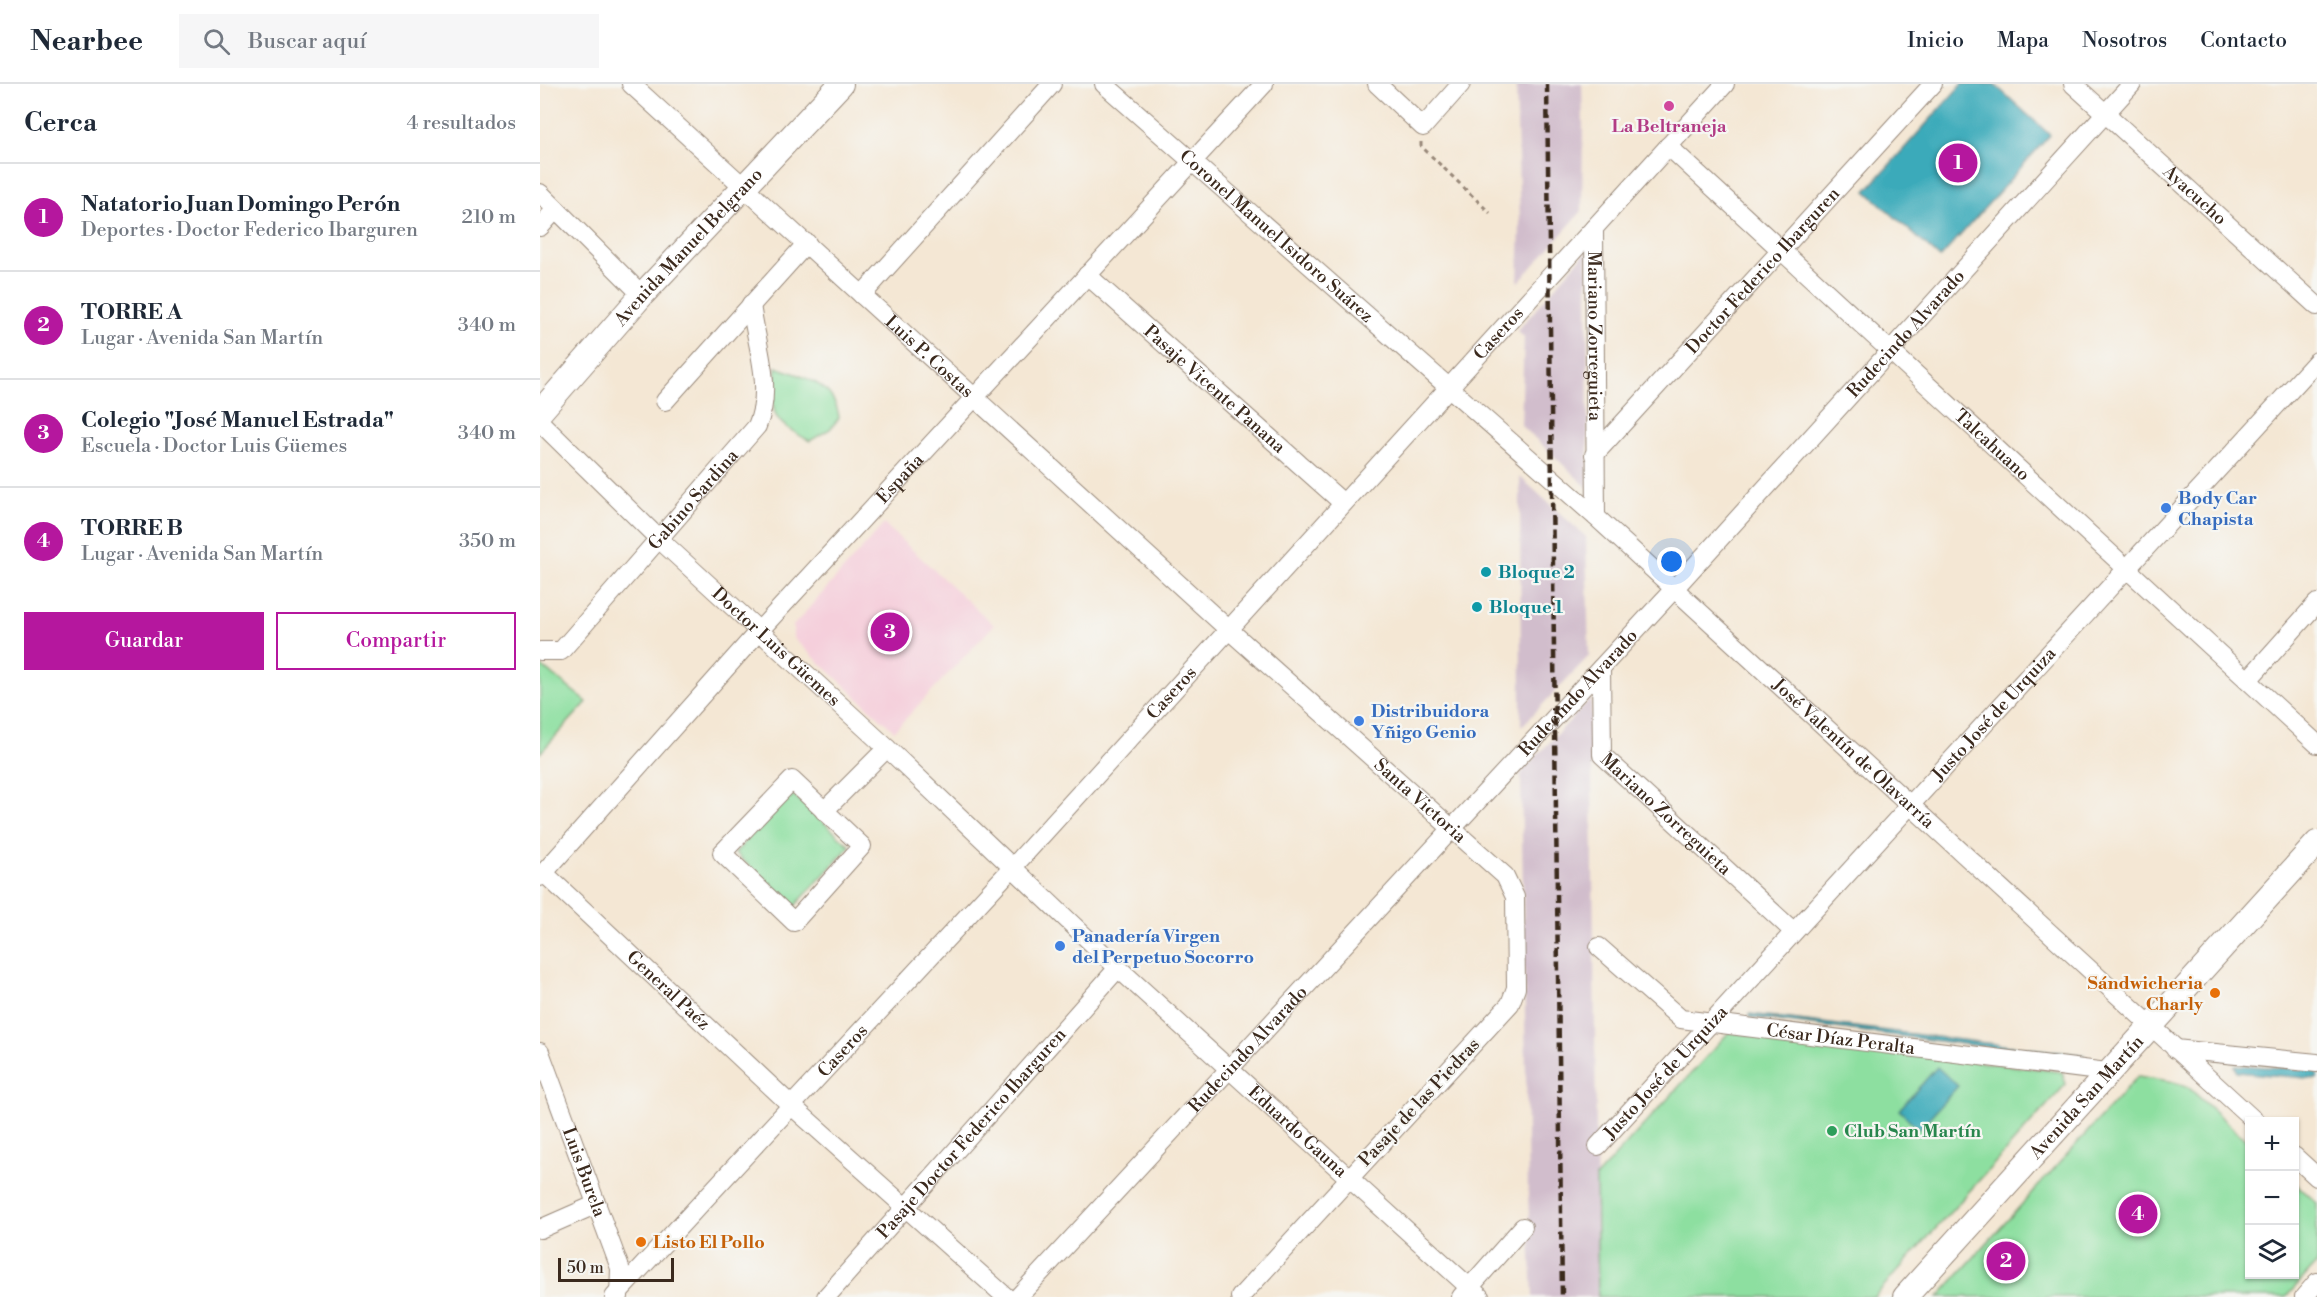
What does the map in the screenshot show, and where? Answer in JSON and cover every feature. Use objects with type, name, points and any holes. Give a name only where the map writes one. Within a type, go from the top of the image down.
[{"type":"main road","name":"Avenida Manuel Belgrano","points":[[540,412],[642,295],[841,84]]},
{"type":"main road","name":"Avenida San Martín","points":[[1905,1297],[2317,843]]},
{"type":"street","name":"Luis P. Costas","points":[[631,84],[743,188],[977,397],[1228,629]]},
{"type":"street","points":[[862,295],[1053,84]]},
{"type":"street","name":"Coronel Manuel Isidoro Suárez","points":[[1104,84],[1448,389]]},
{"type":"street","name":"España","points":[[542,875],[758,632],[1264,84]]},
{"type":"street","points":[[1377,84],[1423,127],[1461,84]]},
{"type":"street","name":"Caseros","points":[[618,1295],[1013,867],[1725,84]]},
{"type":"street","name":"Doctor Federico Ibarguren","points":[[1594,455],[1933,84]]},
{"type":"street","name":"Ayacucho","points":[[2073,84],[2317,306]]},
{"type":"street","name":"Rudecindo Alvarado","points":[[1018,1297],[1674,589],[2132,84]]},
{"type":"street","name":"Talcahuano","points":[[1668,146],[2126,571],[2317,744]]},
{"type":"street","points":[[540,193],[642,295]]},
{"type":"street","points":[[540,227],[556,209]]},
{"type":"street","name":"Mariano Zorreguieta","points":[[1594,228],[1596,517]]},
{"type":"street","points":[[665,401],[807,243]]},
{"type":"street","name":"Pasaje Vicente Panana","points":[[1088,275],[1342,503]]},
{"type":"street","name":"Gabino Sardina","points":[[540,651],[561,651],[757,426],[765,407],[765,383],[755,337],[751,304]]},
{"type":"street","name":"Justo José de Urquiza","points":[[1598,1146],[2317,361]]},
{"type":"street","name":"José Valentín de Olavarría","points":[[1448,389],[1596,517],[2250,1117]]},
{"type":"street","name":"Doctor Luis Güemes","points":[[540,422],[660,540],[1013,867]]},
{"type":"street","points":[[2248,680],[2317,603]]},
{"type":"street","name":"Santa Victoria","points":[[1228,629],[1505,876]]},
{"type":"street","name":"Mariano Zorreguieta","points":[[1601,668],[1602,755],[1793,932]]},
{"type":"street","points":[[824,811],[887,748]]},
{"type":"street","points":[[792,780],[824,811],[862,846],[794,922],[722,853],[792,780]]},
{"type":"street","name":"Eduardo Gauna","points":[[1013,867],[1118,968],[1470,1294]]},
{"type":"street","name":"General Paéz","points":[[542,875],[793,1107],[1006,1297]]},
{"type":"street","name":"Pasaje de las Piedras","points":[[1240,1297],[1510,1004],[1516,988],[1515,897],[1505,876]]},
{"type":"street","name":"César Díaz Peralta","points":[[1599,947],[1681,1019],[2107,1072]]},
{"type":"street","name":"Pasaje Doctor Federico Ibarguren","points":[[826,1297],[1118,968]]},
{"type":"street","points":[[2175,1049],[2317,1063]]},
{"type":"street","name":"Luis Burela","points":[[540,1052],[546,1088],[597,1204],[620,1268],[618,1295]]},
{"type":"street","points":[[2299,1160],[2317,1177]]},
{"type":"street","points":[[540,1229],[597,1204]]},
{"type":"street","points":[[1470,1294],[1523,1227]]},
{"type":"path","points":[[1423,127],[1420,146],[1490,213]]},
{"type":"shaded area","points":[[1516,84],[1582,84],[1583,124],[1582,211],[1518,283],[1520,225]]},
{"type":"shaded area","points":[[1587,251],[1588,488],[1521,425],[1524,337],[1517,331]]},
{"type":"shaded area","points":[[1520,477],[1586,537],[1589,656],[1521,727]]},
{"type":"shaded area","points":[[884,524],[994,625],[894,731],[793,638],[793,626]]},
{"type":"shaded area","points":[[1591,698],[1598,1297],[1533,1297],[1528,1195],[1521,773]]},
{"type":"green space","points":[[776,367],[808,379],[832,397],[839,418],[830,429],[810,441],[779,420],[773,405]]},
{"type":"green space","points":[[540,665],[587,702],[540,753]]},
{"type":"green space","points":[[790,792],[850,846],[794,907],[735,853]]},
{"type":"green space","name":"Club San Martín","points":[[1729,1032],[2062,1072],[2066,1084],[1874,1297],[1598,1297],[1596,1177]]},
{"type":"green space","points":[[2138,1076],[2187,1086],[2245,1139],[2245,1279],[2299,1279],[2299,1187],[2317,1203],[2317,1263],[2286,1297],[1938,1297]]},
{"type":"water","points":[[1962,84],[1994,84],[2050,135],[1940,258],[1866,191]]},
{"type":"water","points":[[1749,1014],[2084,1055],[2081,1059],[1749,1017]]},
{"type":"water","points":[[2235,1065],[2317,1070],[2317,1079],[2237,1072]]},
{"type":"water","points":[[1937,1067],[1958,1086],[1919,1129],[1899,1110]]},
{"type":"railway","points":[[1547,84],[1562,1297]]},
{"type":"place","name":"La Beltraneja","points":[[1669,106]]},
{"type":"place","name":"Natatorio Juan Domingo Perón","points":[[1958,163]]},
{"type":"place","name":"Body Car Chapista","points":[[2166,508]]},
{"type":"place","name":"Bloque 2","points":[[1486,572]]},
{"type":"place","name":"Bloque 1","points":[[1477,607]]},
{"type":"place","name":"Colegio \"José Manuel Estrada\"","points":[[890,632]]},
{"type":"place","name":"Distribuidora Yñigo Genio","points":[[1359,721]]},
{"type":"place","name":"Panadería Virgen del Perpetuo Socorro","points":[[1060,946]]},
{"type":"place","name":"Sándwicheria Charly","points":[[2215,993]]},
{"type":"place","name":"Club San Martín","points":[[1832,1131]]},
{"type":"place","name":"TORRE B","points":[[2138,1214]]},
{"type":"place","name":"Listo El Pollo","points":[[641,1242]]},
{"type":"place","name":"TORRE A","points":[[2006,1261]]}]
